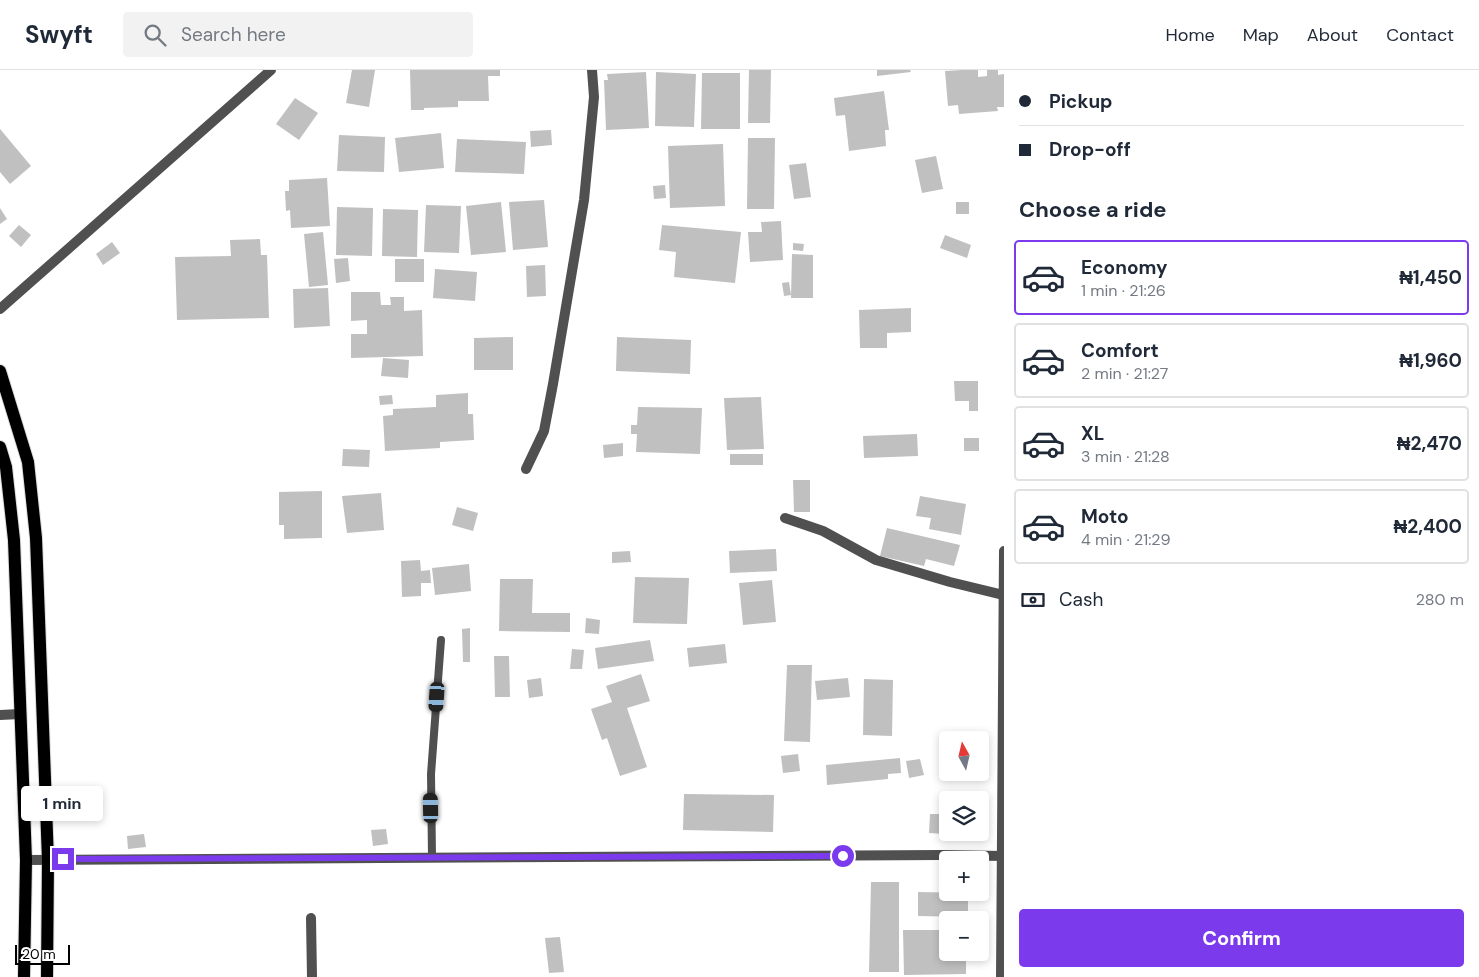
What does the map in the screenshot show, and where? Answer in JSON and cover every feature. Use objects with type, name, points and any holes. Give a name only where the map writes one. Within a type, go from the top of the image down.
[{"type":"main road","points":[[0,371],[28,462],[36,548],[48,860],[46,977]]},
{"type":"main road","points":[[0,447],[6,467],[14,540],[26,860],[24,977]]},
{"type":"street","points":[[0,309],[272,70]]},
{"type":"street","points":[[526,470],[544,432],[584,200],[594,97],[592,70]]},
{"type":"street","points":[[785,518],[823,531],[876,560],[950,582],[1003,595]]},
{"type":"street","points":[[1001,977],[1004,551]]},
{"type":"street","points":[[0,715],[20,714]]},
{"type":"street","points":[[26,860],[1003,856]]},
{"type":"street","points":[[311,918],[312,977]]},
{"type":"lane","points":[[432,858],[431,774],[441,640]]},
{"type":"building","points":[[352,70],[375,70],[369,107],[346,103]]},
{"type":"building","points":[[410,70],[500,70],[500,76],[488,76],[489,101],[458,101],[458,107],[411,110]]},
{"type":"building","points":[[749,70],[771,70],[770,123],[748,123]]},
{"type":"building","points":[[877,70],[910,70],[911,72],[877,76]]},
{"type":"building","points":[[978,70],[978,77],[987,76],[987,70],[998,70],[998,75],[1004,74],[1004,107],[997,107],[998,111],[959,114],[958,105],[948,106],[945,71]]},
{"type":"building","points":[[646,72],[649,128],[606,130],[604,80],[608,80],[607,74]]},
{"type":"building","points":[[656,72],[696,74],[694,127],[655,126]]},
{"type":"building","points":[[702,73],[740,73],[740,129],[701,129]]},
{"type":"building","points":[[884,91],[889,130],[885,130],[886,146],[849,151],[845,115],[836,116],[834,98]]},
{"type":"building","points":[[295,98],[318,113],[299,140],[276,124]]},
{"type":"building","points":[[0,129],[31,166],[10,184],[0,172]]},
{"type":"building","points":[[551,130],[552,145],[531,147],[530,131]]},
{"type":"building","points":[[441,133],[444,168],[399,172],[395,138]]},
{"type":"building","points":[[339,135],[385,137],[384,172],[337,171]]},
{"type":"building","points":[[748,138],[775,138],[774,209],[747,209]]},
{"type":"building","points":[[457,139],[526,142],[524,174],[455,172]]},
{"type":"building","points":[[723,144],[725,206],[670,208],[668,146]]},
{"type":"building","points":[[936,156],[943,189],[922,193],[915,160]]},
{"type":"building","points":[[806,163],[811,197],[794,199],[789,165]]},
{"type":"building","points":[[327,178],[330,226],[291,228],[290,210],[286,211],[285,191],[289,191],[289,180]]},
{"type":"building","points":[[665,185],[666,198],[654,199],[653,186]]},
{"type":"building","points":[[544,200],[548,247],[513,250],[509,202]]},
{"type":"building","points":[[501,202],[506,252],[471,255],[466,206]]},
{"type":"building","points":[[956,202],[969,202],[969,214],[956,214]]},
{"type":"building","points":[[426,205],[461,206],[459,253],[424,252]]},
{"type":"building","points":[[337,207],[373,208],[372,256],[336,255]]},
{"type":"building","points":[[0,208],[7,219],[0,224]]},
{"type":"building","points":[[383,209],[418,210],[417,257],[382,256]]},
{"type":"building","points":[[781,221],[783,260],[750,262],[748,232],[762,232],[761,222]]},
{"type":"building","points":[[19,225],[31,235],[21,247],[9,236]]},
{"type":"building","points":[[662,225],[741,232],[735,283],[674,277],[676,252],[659,250]]},
{"type":"building","points":[[323,232],[328,285],[309,287],[304,234]]},
{"type":"building","points":[[945,235],[971,245],[967,258],[940,248]]},
{"type":"building","points":[[260,239],[261,255],[267,255],[269,318],[177,320],[175,257],[231,256],[230,240]]},
{"type":"building","points":[[112,242],[120,253],[103,265],[96,254]]},
{"type":"building","points":[[793,243],[804,244],[803,251],[793,250]]},
{"type":"building","points":[[792,254],[813,255],[813,298],[791,298]]},
{"type":"building","points":[[348,258],[350,281],[336,283],[334,259]]},
{"type":"building","points":[[395,259],[424,259],[424,282],[395,282]]},
{"type":"building","points":[[545,265],[546,296],[527,297],[526,266]]},
{"type":"building","points":[[435,269],[477,272],[475,301],[433,298]]},
{"type":"building","points":[[789,282],[791,295],[784,296],[782,283]]},
{"type":"building","points":[[328,288],[330,326],[294,328],[293,289]]},
{"type":"building","points":[[351,292],[380,292],[381,305],[391,305],[390,297],[404,297],[404,311],[422,310],[423,356],[351,358],[351,334],[367,334],[367,320],[351,321]]},
{"type":"building","points":[[911,308],[911,332],[887,333],[887,348],[860,348],[859,310]]},
{"type":"building","points":[[513,337],[513,370],[474,370],[474,338]]},
{"type":"building","points":[[617,337],[691,340],[690,374],[616,371]]},
{"type":"building","points":[[383,358],[409,360],[408,378],[381,376]]},
{"type":"building","points":[[954,381],[978,381],[978,411],[969,411],[969,401],[955,401]]},
{"type":"building","points":[[468,393],[468,414],[473,414],[474,440],[440,442],[440,448],[385,451],[383,416],[393,415],[393,409],[436,407],[436,395]]},
{"type":"building","points":[[392,395],[393,404],[380,405],[379,396]]},
{"type":"building","points":[[761,397],[764,449],[727,450],[724,398]]},
{"type":"building","points":[[638,407],[702,408],[700,454],[636,452],[637,434],[631,434],[631,425],[637,425]]},
{"type":"building","points":[[917,434],[918,456],[864,458],[863,436]]},
{"type":"building","points":[[964,438],[979,438],[979,451],[964,451]]},
{"type":"building","points":[[623,443],[623,456],[604,458],[603,445]]},
{"type":"building","points":[[343,449],[370,450],[369,467],[342,466]]},
{"type":"building","points":[[730,454],[763,454],[763,465],[730,465]]},
{"type":"building","points":[[793,480],[810,480],[810,512],[794,512]]},
{"type":"building","points":[[322,491],[322,538],[284,539],[284,525],[279,525],[279,492]]},
{"type":"building","points":[[381,493],[384,530],[347,533],[342,496]]},
{"type":"building","points":[[920,496],[966,504],[961,535],[929,529],[931,518],[916,516]]},
{"type":"building","points":[[457,507],[478,513],[473,531],[452,525]]},
{"type":"building","points":[[887,528],[960,545],[954,566],[926,559],[924,566],[880,556]]},
{"type":"building","points":[[776,549],[777,571],[730,573],[729,551]]},
{"type":"building","points":[[630,551],[631,562],[612,563],[612,552]]},
{"type":"building","points":[[420,560],[421,571],[430,570],[431,583],[421,583],[421,596],[402,597],[401,561]]},
{"type":"building","points":[[469,564],[471,591],[435,595],[432,568]]},
{"type":"building","points":[[635,577],[689,578],[687,624],[633,623]]},
{"type":"building","points":[[500,579],[533,579],[532,613],[570,613],[570,632],[499,631]]},
{"type":"building","points":[[772,580],[776,622],[743,625],[739,583]]},
{"type":"building","points":[[586,618],[600,620],[599,634],[585,633]]},
{"type":"building","points":[[470,628],[470,662],[463,662],[462,629]]},
{"type":"building","points":[[650,640],[654,661],[598,669],[595,648]]},
{"type":"building","points":[[725,644],[727,663],[689,667],[687,648]]},
{"type":"building","points":[[572,649],[584,650],[582,669],[570,669]]},
{"type":"building","points":[[494,656],[509,656],[510,697],[495,697]]},
{"type":"building","points":[[787,665],[812,665],[810,742],[784,741]]},
{"type":"building","points":[[641,674],[650,701],[627,708],[647,767],[620,776],[607,738],[602,740],[591,709],[612,702],[606,686]]},
{"type":"building","points":[[541,678],[543,696],[529,698],[527,680]]},
{"type":"building","points":[[848,678],[850,697],[817,700],[815,681]]},
{"type":"building","points":[[864,679],[893,680],[892,736],[863,735]]},
{"type":"building","points":[[798,754],[800,771],[783,773],[781,756]]},
{"type":"building","points":[[900,758],[901,773],[888,774],[888,779],[827,785],[826,765]]},
{"type":"building","points":[[920,759],[924,775],[909,778],[906,761]]},
{"type":"building","points":[[684,794],[774,795],[773,832],[683,830]]},
{"type":"building","points":[[930,814],[939,814],[939,834],[929,833]]},
{"type":"building","points":[[386,829],[388,844],[373,846],[371,830]]},
{"type":"building","points":[[144,834],[146,847],[128,849],[127,836]]},
{"type":"building","points":[[871,882],[899,882],[899,972],[869,972]]},
{"type":"building","points":[[918,892],[939,892],[939,901],[968,901],[968,911],[939,911],[939,916],[918,916]]},
{"type":"building","points":[[903,930],[939,930],[939,961],[966,961],[966,974],[904,975]]},
{"type":"building","points":[[560,937],[564,972],[549,973],[545,938]]},
{"type":"route","points":[[63,859],[843,856]]}]
